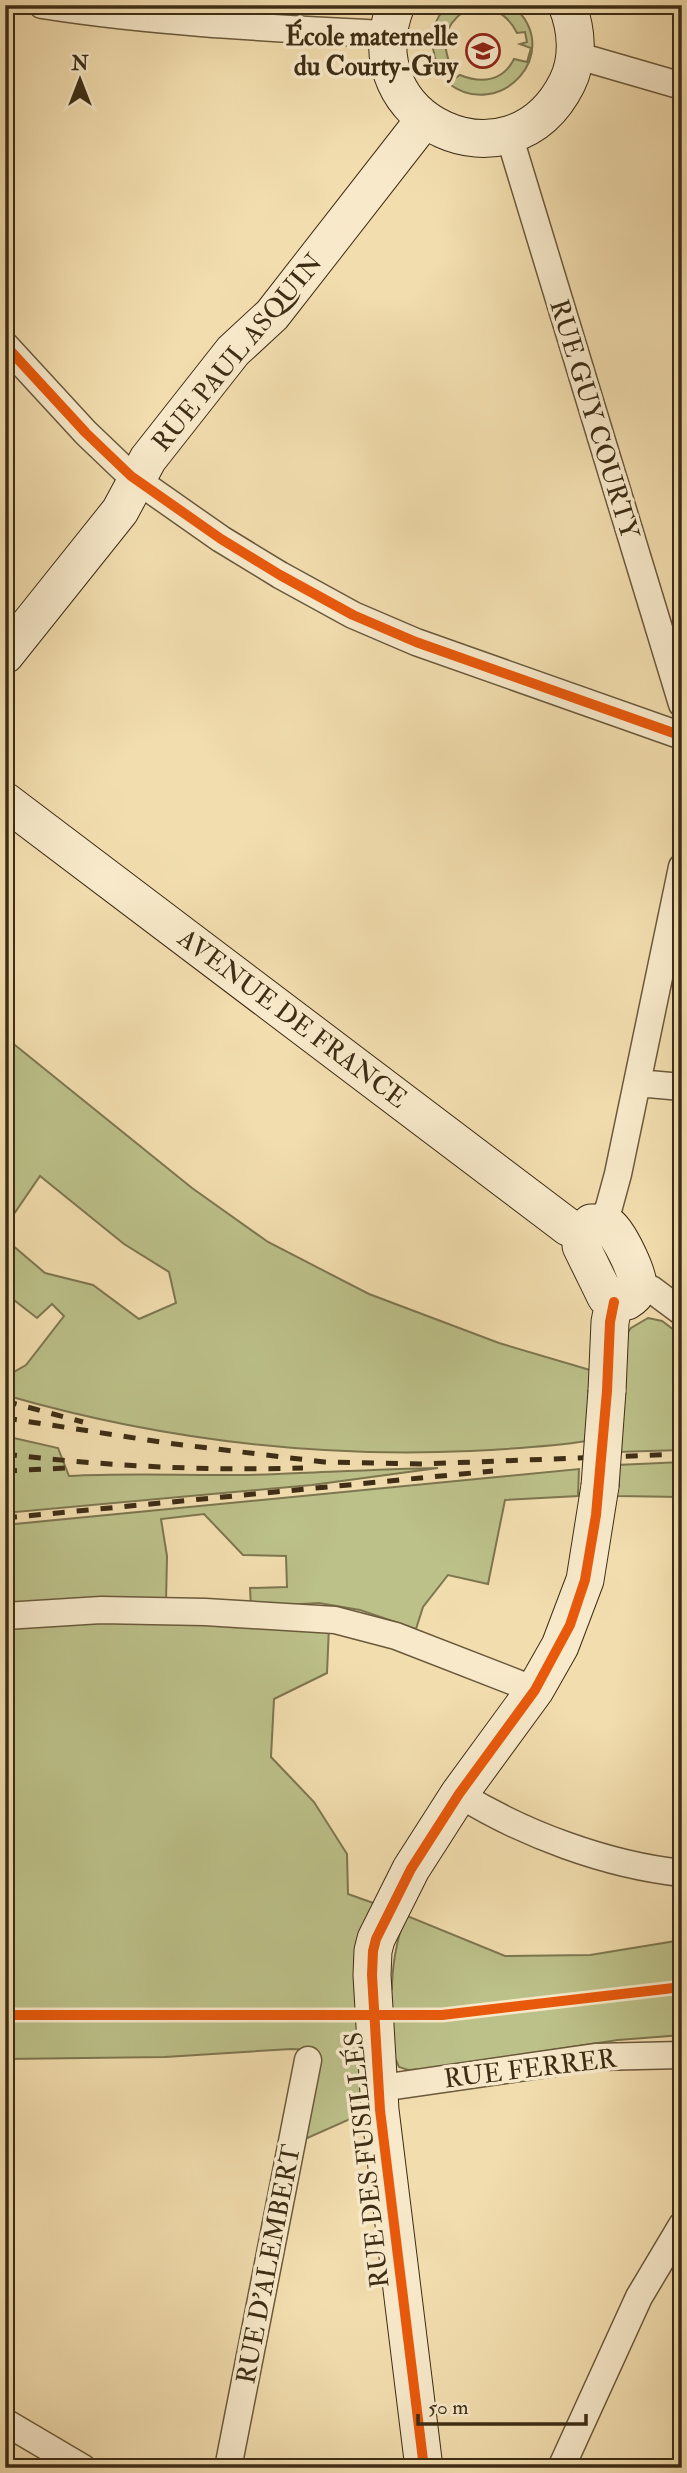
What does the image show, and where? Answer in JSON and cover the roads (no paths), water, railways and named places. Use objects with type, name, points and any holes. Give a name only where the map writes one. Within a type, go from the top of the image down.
[{"type":"street","points":[[42,5],[96,14],[212,25],[391,20],[388,58],[394,82],[407,103],[439,130],[460,136],[491,138],[509,135],[529,126],[546,113],[560,96],[570,76],[575,55],[574,28],[567,5]]},
{"type":"street","points":[[575,55],[682,86]]},
{"type":"street","name":"RUE PAUL ASQUIN","points":[[5,655],[120,511],[148,459],[233,351],[272,315],[424,120]]},
{"type":"street","name":"RUE GUY COURTY","points":[[509,135],[682,704]]},
{"type":"street","points":[[5,345],[86,433],[137,481],[221,539],[353,615],[520,681],[682,737]]},
{"type":"street","name":"AVENUE DE FRANCE","points":[[5,801],[568,1227],[591,1227]]},
{"type":"street","points":[[682,867],[610,1207],[591,1227],[581,1246],[606,1297],[651,1289],[682,1312]]},
{"type":"street","points":[[638,1083],[682,1087]]},
{"type":"street","name":"RUE DES FUSILLÉS","points":[[424,2468],[377,2069],[373,1951],[379,1932],[411,1869],[459,1794],[535,1690],[560,1646],[576,1607],[585,1580],[600,1486],[610,1322],[626,1294]]},
{"type":"street","points":[[5,1616],[101,1610],[205,1612],[335,1620],[396,1636],[535,1690]]},
{"type":"street","points":[[459,1794],[498,1817],[597,1857],[646,1869],[682,1873]]},
{"type":"street","name":"RUE FERRER","points":[[377,2069],[395,2086],[595,2057],[682,2055]]},
{"type":"street","name":"RUE D'ALEMBERT","points":[[228,2468],[308,2060]]},
{"type":"street","points":[[561,2468],[639,2297],[682,2225]]},
{"type":"street","points":[[5,2422],[83,2468]]},
{"type":"railway","points":[[5,1401],[83,1422]]},
{"type":"railway","points":[[5,1418],[167,1443],[324,1462],[422,1464],[682,1454]]},
{"type":"railway","points":[[5,1454],[154,1467],[303,1468]]},
{"type":"railway","points":[[5,1471],[66,1468]]},
{"type":"railway","points":[[5,1518],[493,1471]]},
{"type":"place","name":"École maternelle du Courty-Guy","points":[[483,51]]}]
